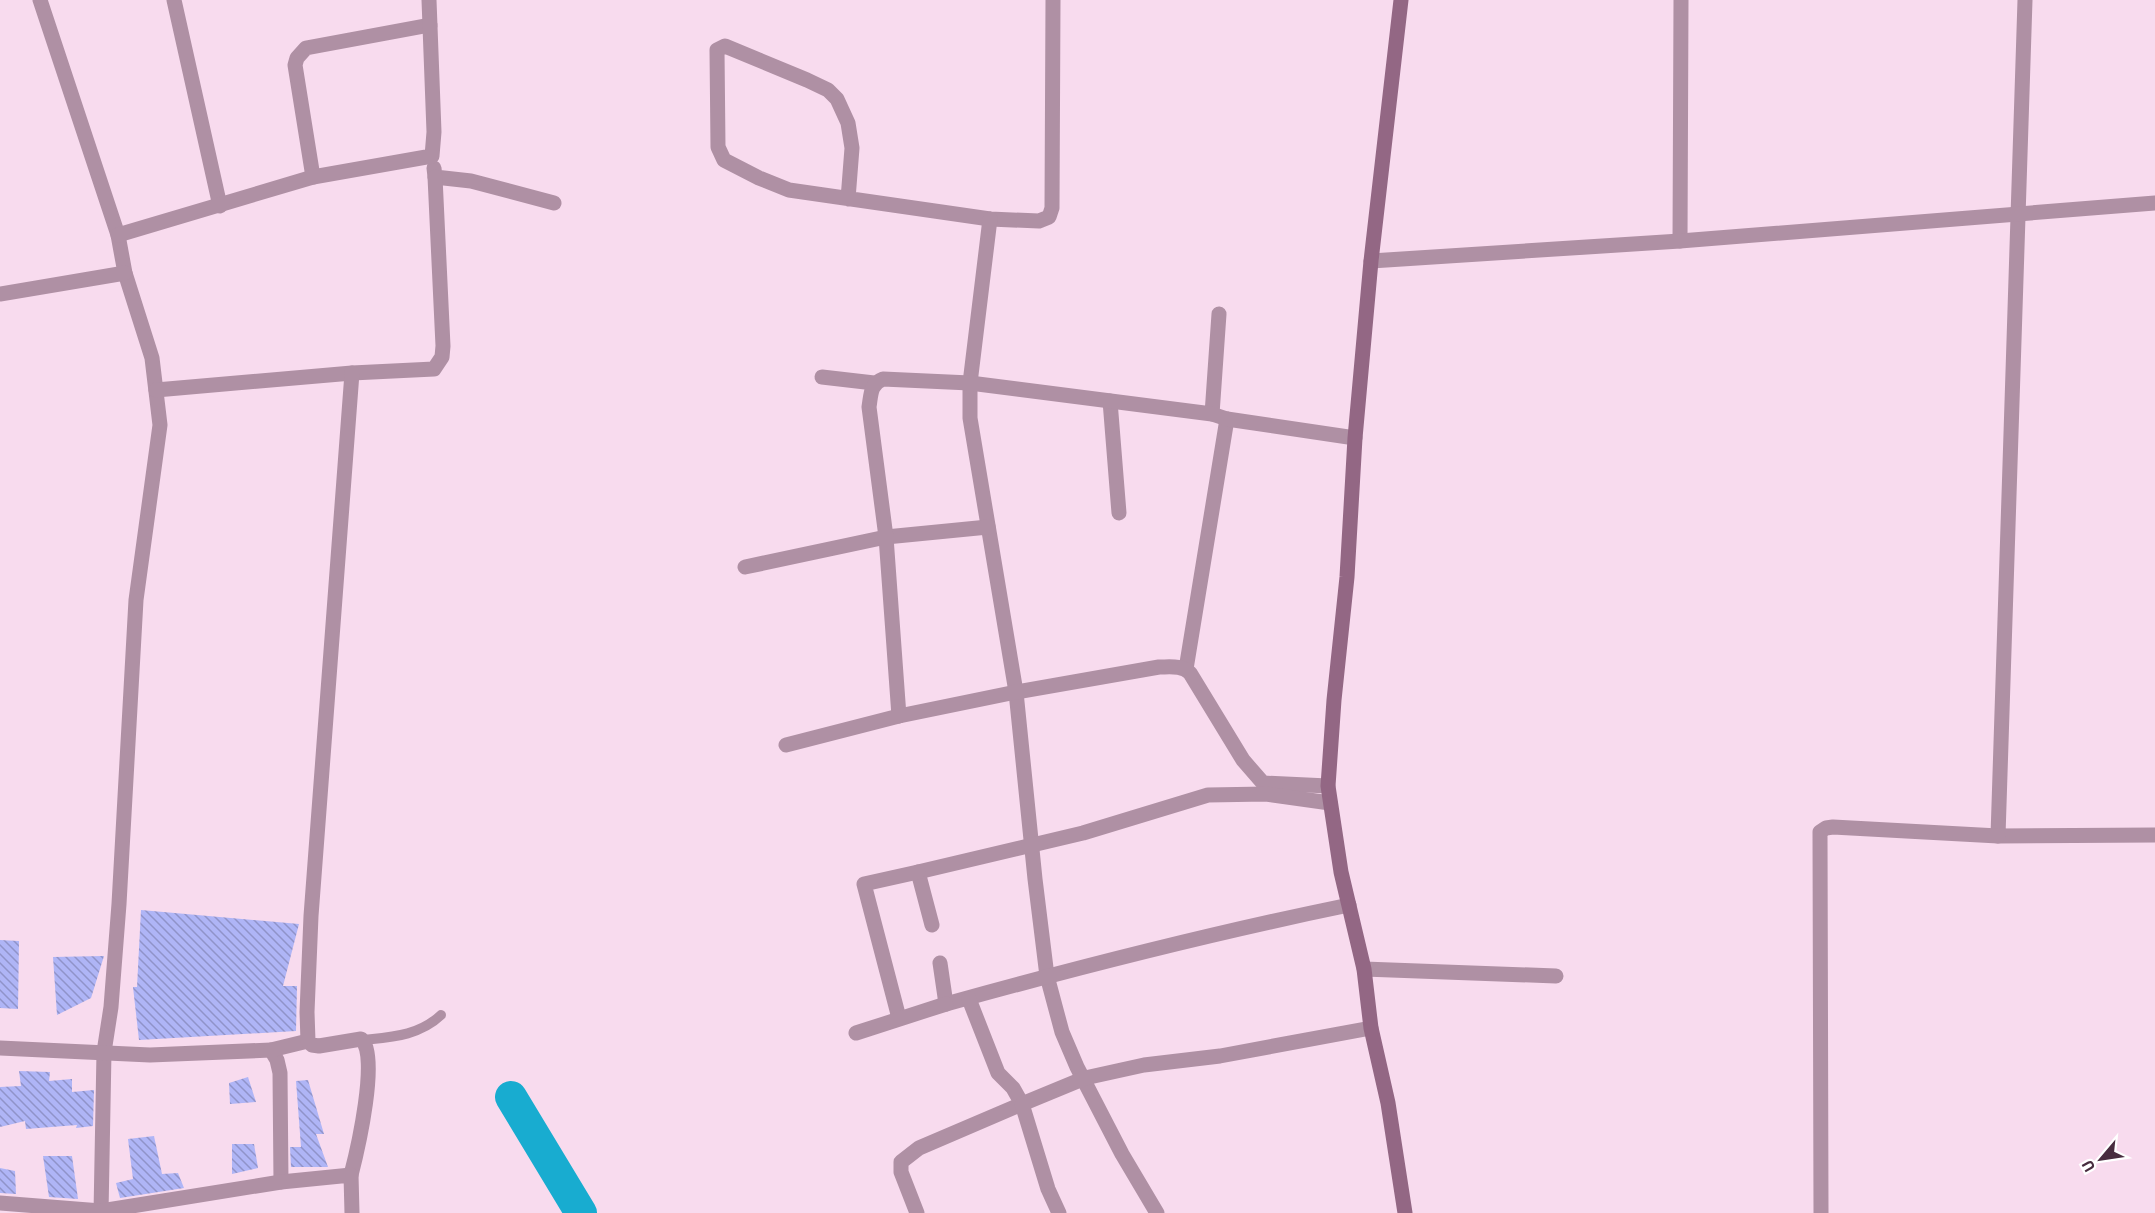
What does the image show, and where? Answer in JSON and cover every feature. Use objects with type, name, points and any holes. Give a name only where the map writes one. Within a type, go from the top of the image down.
[{"type":"street","points":[[40,0],[118,235],[126,273],[152,358],[160,425],[136,600],[119,904],[111,1007],[104,1052],[101,1212]]},
{"type":"street","points":[[174,0],[220,206]]},
{"type":"street","points":[[156,390],[352,373],[427,371],[438,365],[442,357],[435,177],[432,156],[434,132],[429,0]]},
{"type":"street","points":[[848,200],[852,148],[848,123],[837,99],[828,90],[807,80],[721,46],[717,50],[718,147],[724,160],[789,190],[848,200],[990,219],[1045,220],[1049,217],[1052,208],[1053,0]]},
{"type":"street","points":[[1401,0],[1371,261],[1355,438],[1347,577],[1334,699],[1328,786],[1349,905],[1364,969],[1371,1028],[1388,1103],[1405,1213]]},
{"type":"street","points":[[1680,241],[1682,0]]},
{"type":"street","points":[[1998,836],[2025,0]]},
{"type":"street","points":[[313,177],[296,65],[301,52],[306,48],[430,25]]},
{"type":"street","points":[[118,235],[313,177],[432,156]]},
{"type":"street","points":[[435,177],[471,181],[554,203]]},
{"type":"street","points":[[1371,261],[1680,241],[2155,203]]},
{"type":"street","points":[[990,219],[969,382],[970,418],[1016,692],[1047,976],[1062,1032],[1077,1067],[1085,1078],[1122,1154],[1156,1213]]},
{"type":"street","points":[[0,294],[126,273]]},
{"type":"street","points":[[1219,314],[1219,416],[1185,669],[1243,760],[1263,783],[1328,786]]},
{"type":"street","points":[[352,373],[311,916],[307,1012],[309,1041],[312,1045],[319,1046],[356,1039],[363,1040],[367,1047],[368,1066],[362,1132],[351,1175],[352,1213]]},
{"type":"street","points":[[822,377],[874,383],[882,379],[969,382],[1219,416],[1355,438]]},
{"type":"street","points":[[874,383],[869,407],[886,537],[899,716]]},
{"type":"street","points":[[1110,401],[1119,513]]},
{"type":"street","points":[[744,567],[886,537],[988,527]]},
{"type":"street","points":[[786,745],[899,716],[1016,692],[1159,667],[1174,666],[1185,669]]},
{"type":"street","points":[[900,1018],[864,884],[1032,847],[1208,795],[1266,794],[1330,802]]},
{"type":"street","points":[[1821,1213],[1821,832],[1833,827],[1998,836],[2155,835]]},
{"type":"street","points":[[918,872],[932,924]]},
{"type":"street","points":[[856,1033],[946,1004],[1047,976],[1274,920],[1349,905]]},
{"type":"street","points":[[940,963],[946,1004]]},
{"type":"street","points":[[1364,969],[1556,976]]},
{"type":"street","points":[[969,999],[999,1073],[1013,1088],[1022,1104],[1048,1189],[1059,1213]]},
{"type":"street","points":[[917,1213],[901,1172],[901,1162],[906,1156],[919,1148],[1085,1078],[1144,1065],[1220,1056],[1371,1028]]},
{"type":"street","points":[[0,1048],[150,1055],[271,1050],[309,1041]]},
{"type":"street","points":[[271,1050],[277,1060],[280,1073],[281,1182]]},
{"type":"street","points":[[0,1203],[101,1212],[281,1182],[351,1175]]},
{"type":"lane","points":[[363,1040],[407,1035],[433,1022],[441,1015]]},
{"type":"building","points":[[141,910],[299,924],[283,986],[297,986],[296,1031],[139,1040],[133,987],[137,987]]},
{"type":"building","points":[[0,940],[19,941],[18,1009],[0,1008]]},
{"type":"building","points":[[104,956],[91,998],[57,1015],[53,957]]},
{"type":"building","points":[[19,1071],[50,1072],[49,1081],[72,1079],[72,1092],[94,1090],[93,1126],[26,1129],[25,1121],[0,1127],[0,1087],[21,1086]]},
{"type":"building","points":[[248,1077],[256,1102],[230,1104],[229,1083]]},
{"type":"building","points":[[308,1080],[324,1134],[316,1134],[328,1167],[291,1167],[290,1147],[301,1147],[296,1081]]},
{"type":"building","points":[[154,1136],[162,1174],[178,1173],[184,1188],[120,1198],[116,1183],[133,1179],[128,1139]]},
{"type":"building","points":[[232,1144],[254,1144],[258,1168],[232,1174]]},
{"type":"building","points":[[43,1156],[72,1156],[78,1199],[49,1197]]},
{"type":"building","points":[[0,1168],[15,1171],[16,1194],[0,1193]]},
{"type":"waterway","points":[[511,1097],[581,1213]]}]
